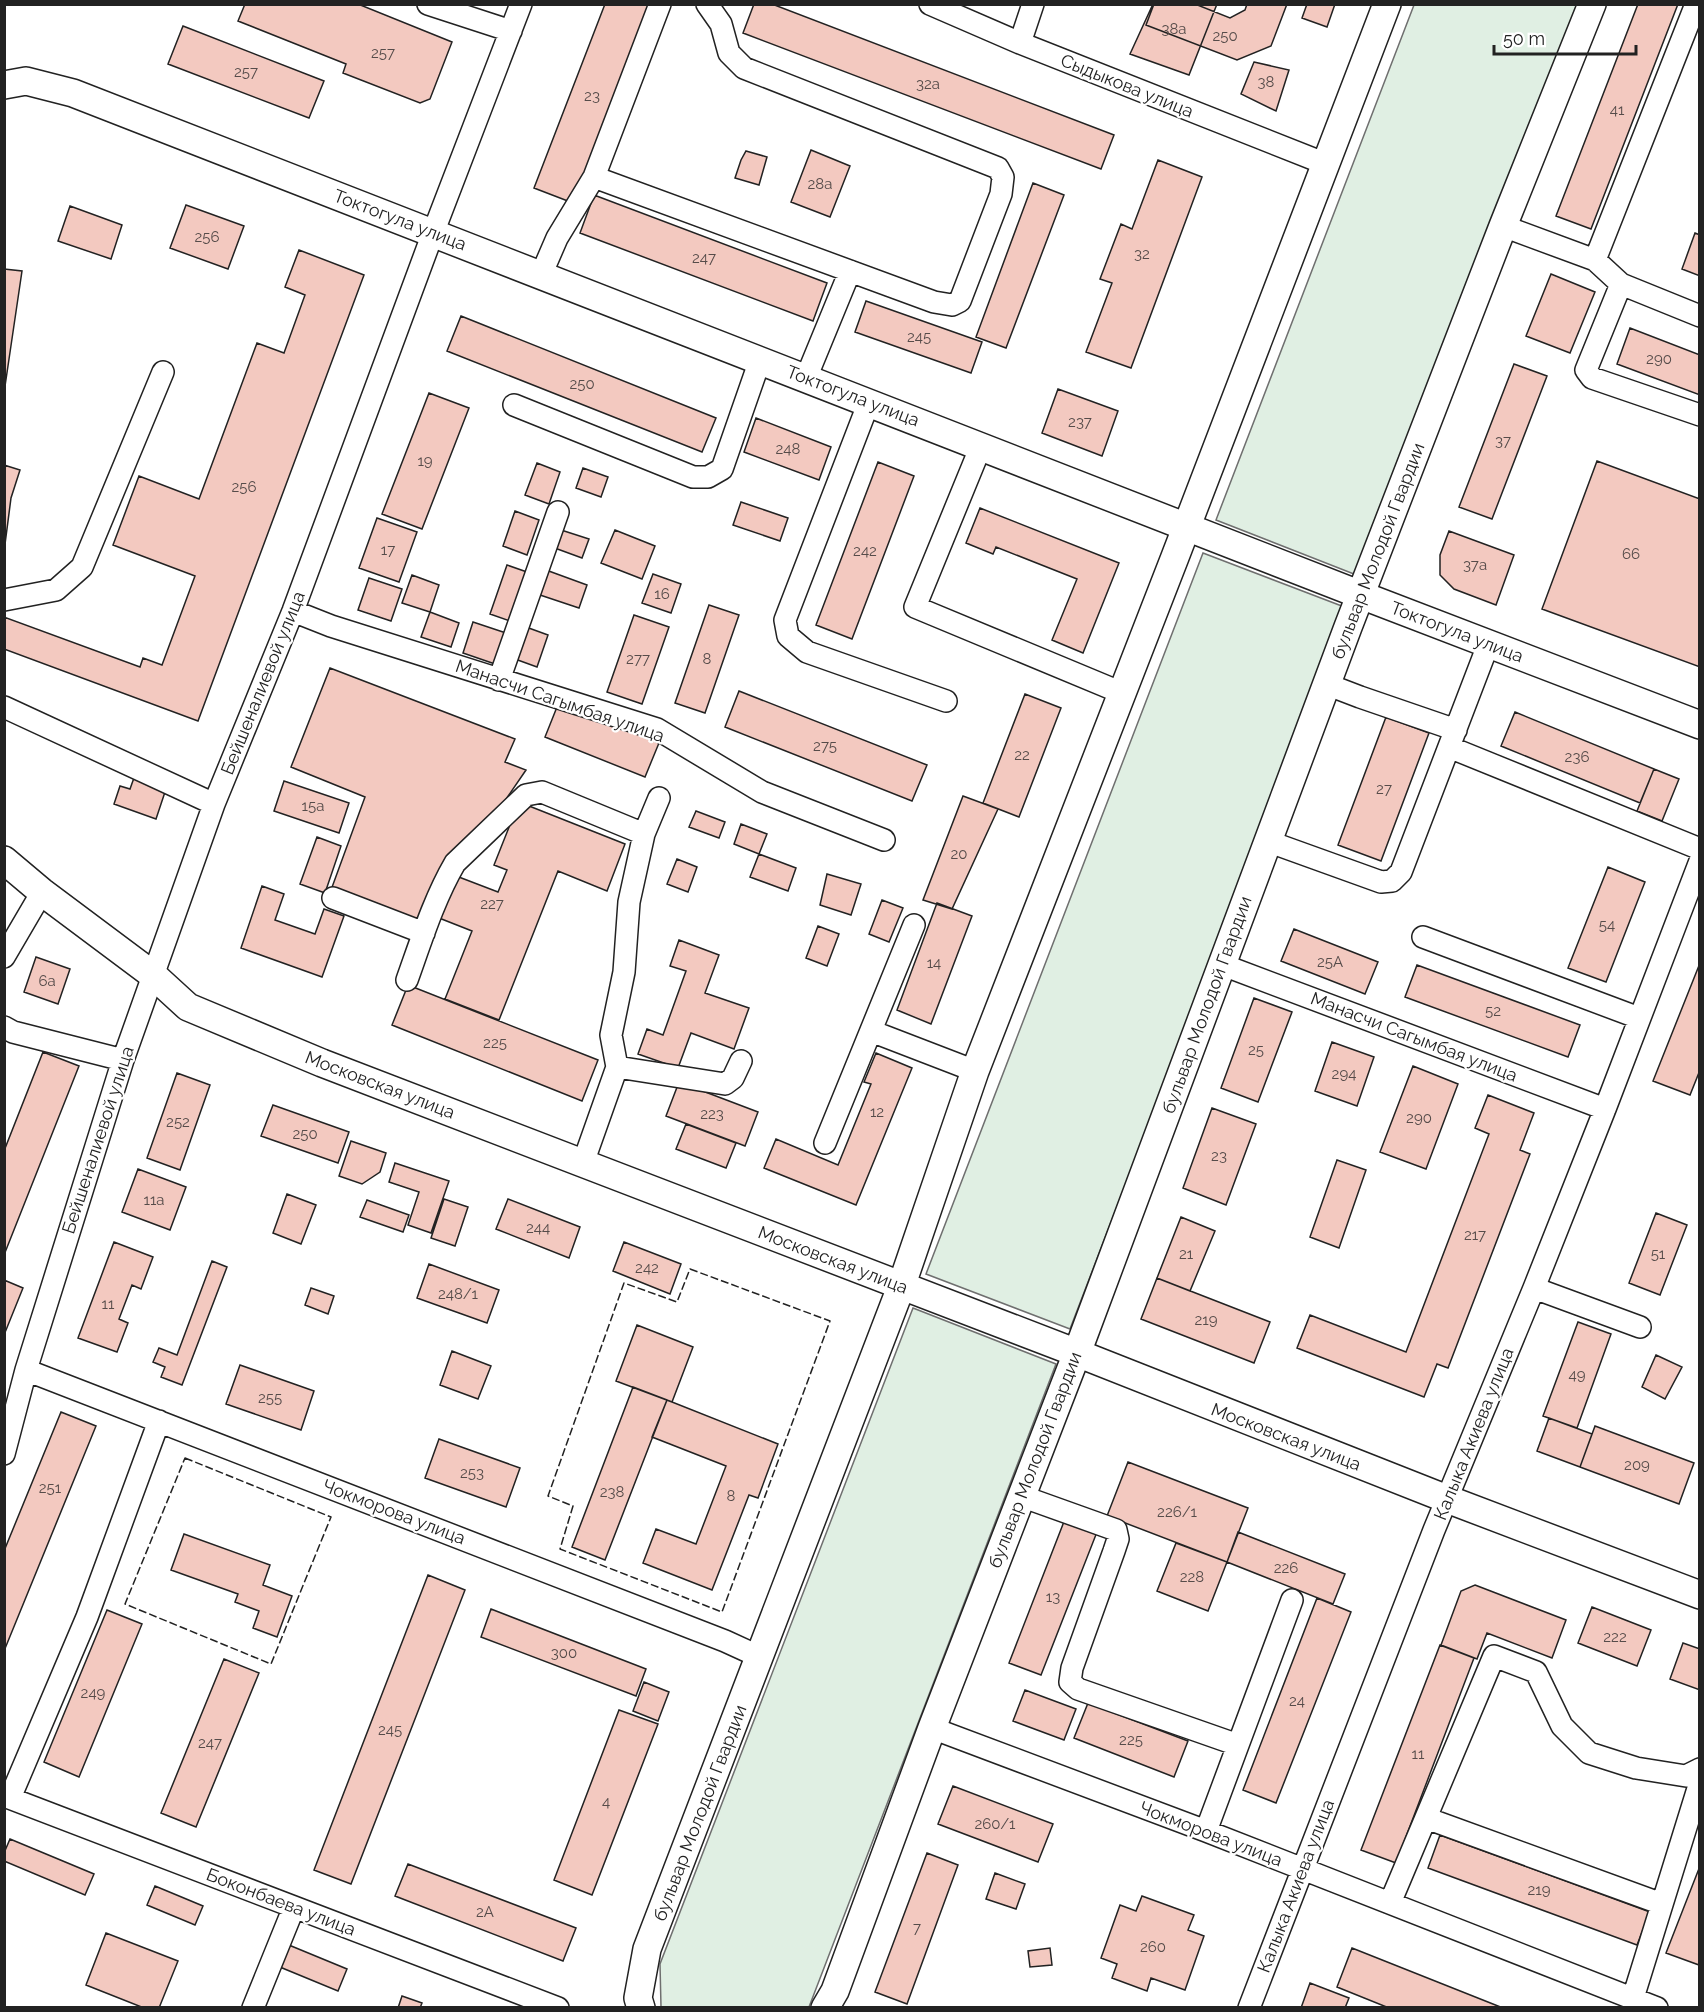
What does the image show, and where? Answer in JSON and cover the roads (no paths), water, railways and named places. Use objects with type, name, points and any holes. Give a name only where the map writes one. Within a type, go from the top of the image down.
[{"type":"main road","name":"бульвар Молодой Гвардии","points":[[641,2007],[638,1998],[647,1949],[901,1287],[975,1071],[1387,4]]},
{"type":"main road","name":"бульвар Молодой Гвардии","points":[[825,2007],[835,1991],[932,1728],[1077,1353],[1326,684],[1503,226],[1592,4]]},
{"type":"main road","name":"Токтогула улица","points":[[4,85],[26,81],[73,93],[869,402],[1360,596],[1700,725]]},
{"type":"main road","name":"Московская улица","points":[[4,860],[42,892],[153,975],[188,1007],[322,1063],[1700,1595]]},
{"type":"street","points":[[428,4],[511,31]]},
{"type":"street","name":"Бейшеналиевой улица","points":[[4,1454],[26,1370],[123,1060],[153,975],[214,804],[293,611],[521,4]]},
{"type":"street","points":[[541,275],[557,238],[594,177],[660,4]]},
{"type":"street","points":[[594,177],[934,302],[952,305],[960,301],[1001,194],[1003,177],[998,168],[744,68],[729,53],[721,24],[707,4]]},
{"type":"street","name":"Сыдыкова улица","points":[[930,4],[1020,43],[1326,164]]},
{"type":"street","points":[[1020,43],[1033,4]]},
{"type":"street","points":[[1595,260],[1696,4]]},
{"type":"street","points":[[1503,226],[1595,260],[1621,284],[1700,316]]},
{"type":"street","points":[[806,378],[850,271]]},
{"type":"street","points":[[1621,284],[1586,370],[1592,378],[1700,415]]},
{"type":"street","points":[[514,405],[693,477],[708,477],[722,469],[760,360]]},
{"type":"street","points":[[4,600],[56,590],[82,567],[163,372]]},
{"type":"street","points":[[869,402],[785,620],[788,636],[807,652],[946,701]]},
{"type":"street","points":[[981,446],[915,607],[1122,693]]},
{"type":"street","points":[[499,680],[558,512]]},
{"type":"street","name":"Манасчи Сагымбая улица","points":[[293,611],[331,626],[657,729],[762,792],[884,840]]},
{"type":"street","points":[[1267,841],[1381,882],[1392,880],[1401,872],[1488,645]]},
{"type":"street","points":[[1326,684],[1360,697],[1700,849]]},
{"type":"street","points":[[4,707],[214,804]]},
{"type":"street","points":[[407,980],[424,933],[455,863],[526,795],[542,792],[644,834]]},
{"type":"street","points":[[583,1163],[617,1067],[611,1035],[624,972],[629,902],[644,834],[658,798]]},
{"type":"street","name":"Калыка Акиева улица","points":[[1249,2007],[1447,1499],[1605,1109],[1700,861]]},
{"type":"street","points":[[4,957],[42,892]]},
{"type":"street","points":[[333,898],[424,933]]},
{"type":"street","points":[[825,1143],[914,925]]},
{"type":"street","points":[[1423,937],[1639,1018]]},
{"type":"street","name":"Манасчи Сагымбая улица","points":[[1223,965],[1605,1109]]},
{"type":"street","points":[[4,1027],[13,1032],[123,1060]]},
{"type":"street","points":[[871,1031],[975,1071]]},
{"type":"street","points":[[617,1067],[725,1083],[733,1078],[741,1061]]},
{"type":"street","points":[[1534,1288],[1641,1327]]},
{"type":"street","name":"Чокморова улица","points":[[26,1370],[725,1641],[760,1657]]},
{"type":"street","points":[[7,1797],[87,1617],[159,1421]]},
{"type":"street","points":[[1021,1496],[1116,1530],[1118,1539],[1072,1668],[1070,1682],[1078,1689],[1238,1745]]},
{"type":"street","points":[[1206,1831],[1292,1600]]},
{"type":"street","points":[[1390,1903],[1494,1656],[1536,1672],[1562,1726],[1589,1753],[1636,1768],[1676,1775],[1686,1776],[1700,1769]]},
{"type":"street","name":"Чокморова улица","points":[[932,1728],[1206,1831],[1657,2007]]},
{"type":"street","points":[[1634,1998],[1700,1782]]},
{"type":"street","name":"Боконбаева улица","points":[[7,1797],[558,2007]]},
{"type":"street","points":[[1426,1818],[1662,1904]]},
{"type":"street","points":[[258,2006],[294,1907]]}]
